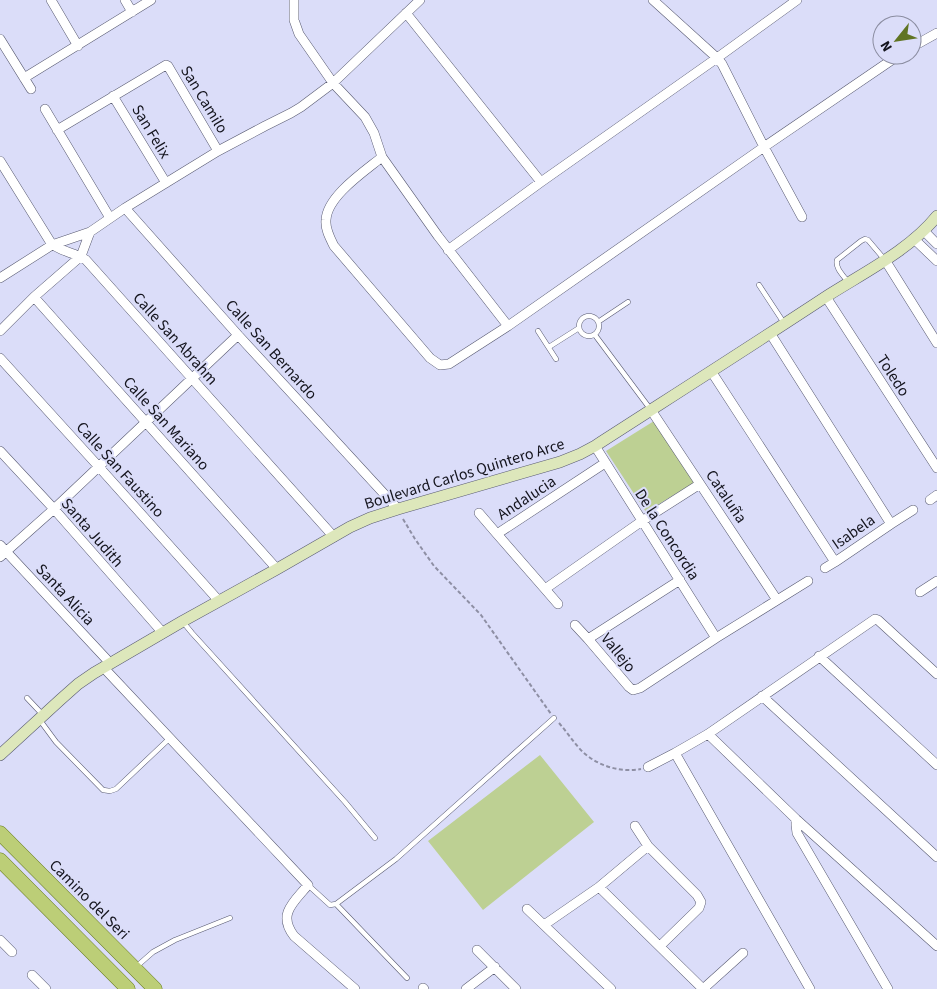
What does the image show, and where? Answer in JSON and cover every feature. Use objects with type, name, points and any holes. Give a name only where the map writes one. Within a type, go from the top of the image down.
[{"type":"main road","name":"Camino del Seri","points":[[0,833],[155,989]]},
{"type":"main road","points":[[0,860],[128,989]]},
{"type":"street","points":[[51,0],[78,46]]},
{"type":"street","points":[[125,0],[132,12]]},
{"type":"street","points":[[24,78],[151,0]]},
{"type":"street","points":[[294,0],[294,20],[299,34],[334,83],[365,117],[374,133],[382,157],[448,250],[508,326]]},
{"type":"street","points":[[0,278],[52,245],[90,232],[166,182],[218,151],[291,113],[334,83],[420,0]]},
{"type":"street","points":[[653,0],[718,58],[802,217]]},
{"type":"street","points":[[448,250],[797,0]]},
{"type":"street","points":[[406,13],[541,182]]},
{"type":"street","points":[[922,41],[937,33]]},
{"type":"street","points":[[0,39],[31,89]]},
{"type":"street","name":"San Camilo","points":[[113,96],[164,65],[168,66],[218,151]]},
{"type":"street","points":[[382,157],[339,193],[329,208],[326,220],[328,234],[334,246],[430,358],[440,365],[449,364],[508,326],[884,65]]},
{"type":"street","points":[[57,130],[113,96]]},
{"type":"street","name":"San Felix","points":[[113,96],[166,182]]},
{"type":"street","points":[[45,109],[110,218]]},
{"type":"street","points":[[0,161],[52,245]]},
{"type":"street","name":"Calle San Bernardo","points":[[125,208],[238,335],[398,509]]},
{"type":"street","name":"Boulevard Carlos Quintero Arce","points":[[0,755],[78,684],[107,665],[350,527],[398,509],[560,462],[595,446],[885,260],[924,231],[937,216]]},
{"type":"street","points":[[924,231],[937,244]]},
{"type":"street","points":[[0,331],[81,256],[90,232]]},
{"type":"street","points":[[914,239],[937,261]]},
{"type":"street","name":"Calle San Abrahm","points":[[52,245],[81,256],[88,262],[334,537]]},
{"type":"street","points":[[885,260],[937,343]]},
{"type":"street","name":"Toledo","points":[[826,297],[937,468]]},
{"type":"street","name":"Calle San Mariano","points":[[34,298],[277,569]]},
{"type":"street","name":"Isabela","points":[[711,371],[835,562],[891,524],[770,333]]},
{"type":"street","points":[[2,551],[54,509],[238,335]]},
{"type":"street","name":"Calle San Faustino","points":[[0,358],[219,601]]},
{"type":"street","name":"Cataluña","points":[[651,410],[777,600]]},
{"type":"street","name":"De la Concordia","points":[[595,446],[716,638]]},
{"type":"street","name":"Santa Judith","points":[[0,451],[54,509],[163,633]]},
{"type":"street","name":"Andalucia","points":[[558,604],[497,534],[605,463]]},
{"type":"street","points":[[545,589],[642,521],[700,484]]},
{"type":"street","points":[[891,524],[913,510]]},
{"type":"street","points":[[479,513],[497,534]]},
{"type":"street","name":"Santa Alicia","points":[[2,551],[107,665],[170,738],[308,884]]},
{"type":"street","points":[[825,568],[835,562]]},
{"type":"street","name":"Vallejo","points":[[680,580],[588,639],[633,690],[640,688],[716,638]]},
{"type":"street","points":[[920,592],[937,580]]},
{"type":"street","points":[[716,638],[808,581]]},
{"type":"street","points":[[648,768],[708,734],[875,619],[937,674]]},
{"type":"street","points":[[575,625],[588,639]]},
{"type":"street","points":[[819,656],[937,765]]},
{"type":"street","points":[[762,696],[937,857]]},
{"type":"street","points":[[708,734],[796,819],[937,946]]},
{"type":"street","points":[[675,753],[810,989]]},
{"type":"street","points":[[796,819],[797,833],[888,989]]},
{"type":"street","points":[[635,826],[648,846],[697,895],[701,902],[699,908],[660,946]]},
{"type":"street","points":[[544,925],[599,887],[648,846]]},
{"type":"street","points":[[308,884],[288,908],[286,915],[289,930],[355,989]]},
{"type":"street","points":[[599,887],[703,989],[743,953]]},
{"type":"street","points":[[527,909],[611,989]]},
{"type":"street","points":[[0,940],[12,952]]},
{"type":"street","points":[[477,950],[516,989]]},
{"type":"street","points":[[466,989],[495,968]]},
{"type":"street","points":[[32,976],[46,989]]},
{"type":"lane","points":[[848,283],[836,264],[838,260],[861,241],[868,240],[885,260]]},
{"type":"lane","points":[[759,285],[784,324]]},
{"type":"lane","points":[[598,322],[628,302]]},
{"type":"lane","points":[[586,316],[593,317],[598,322],[599,329],[596,335],[592,337],[582,334],[579,328],[580,321],[586,316]]},
{"type":"lane","points":[[549,347],[579,328]]},
{"type":"lane","points":[[538,331],[556,358]]},
{"type":"lane","points":[[596,335],[651,410]]},
{"type":"lane","points":[[183,621],[375,838]]},
{"type":"lane","points":[[27,698],[56,742],[103,790],[110,791],[116,789],[170,738]]},
{"type":"lane","points":[[308,884],[330,905],[336,904],[396,860],[554,718]]},
{"type":"lane","points":[[336,904],[406,978]]},
{"type":"lane","points":[[134,968],[154,952],[175,940],[230,918]]},
{"type":"path","points":[[398,509],[429,559],[481,615],[554,718],[580,749],[592,759],[617,769],[633,770],[648,768]]},
{"type":"green space","points":[[654,421],[695,482],[646,512],[606,451]]},
{"type":"green space","points":[[540,755],[594,822],[483,910],[428,841]]}]
